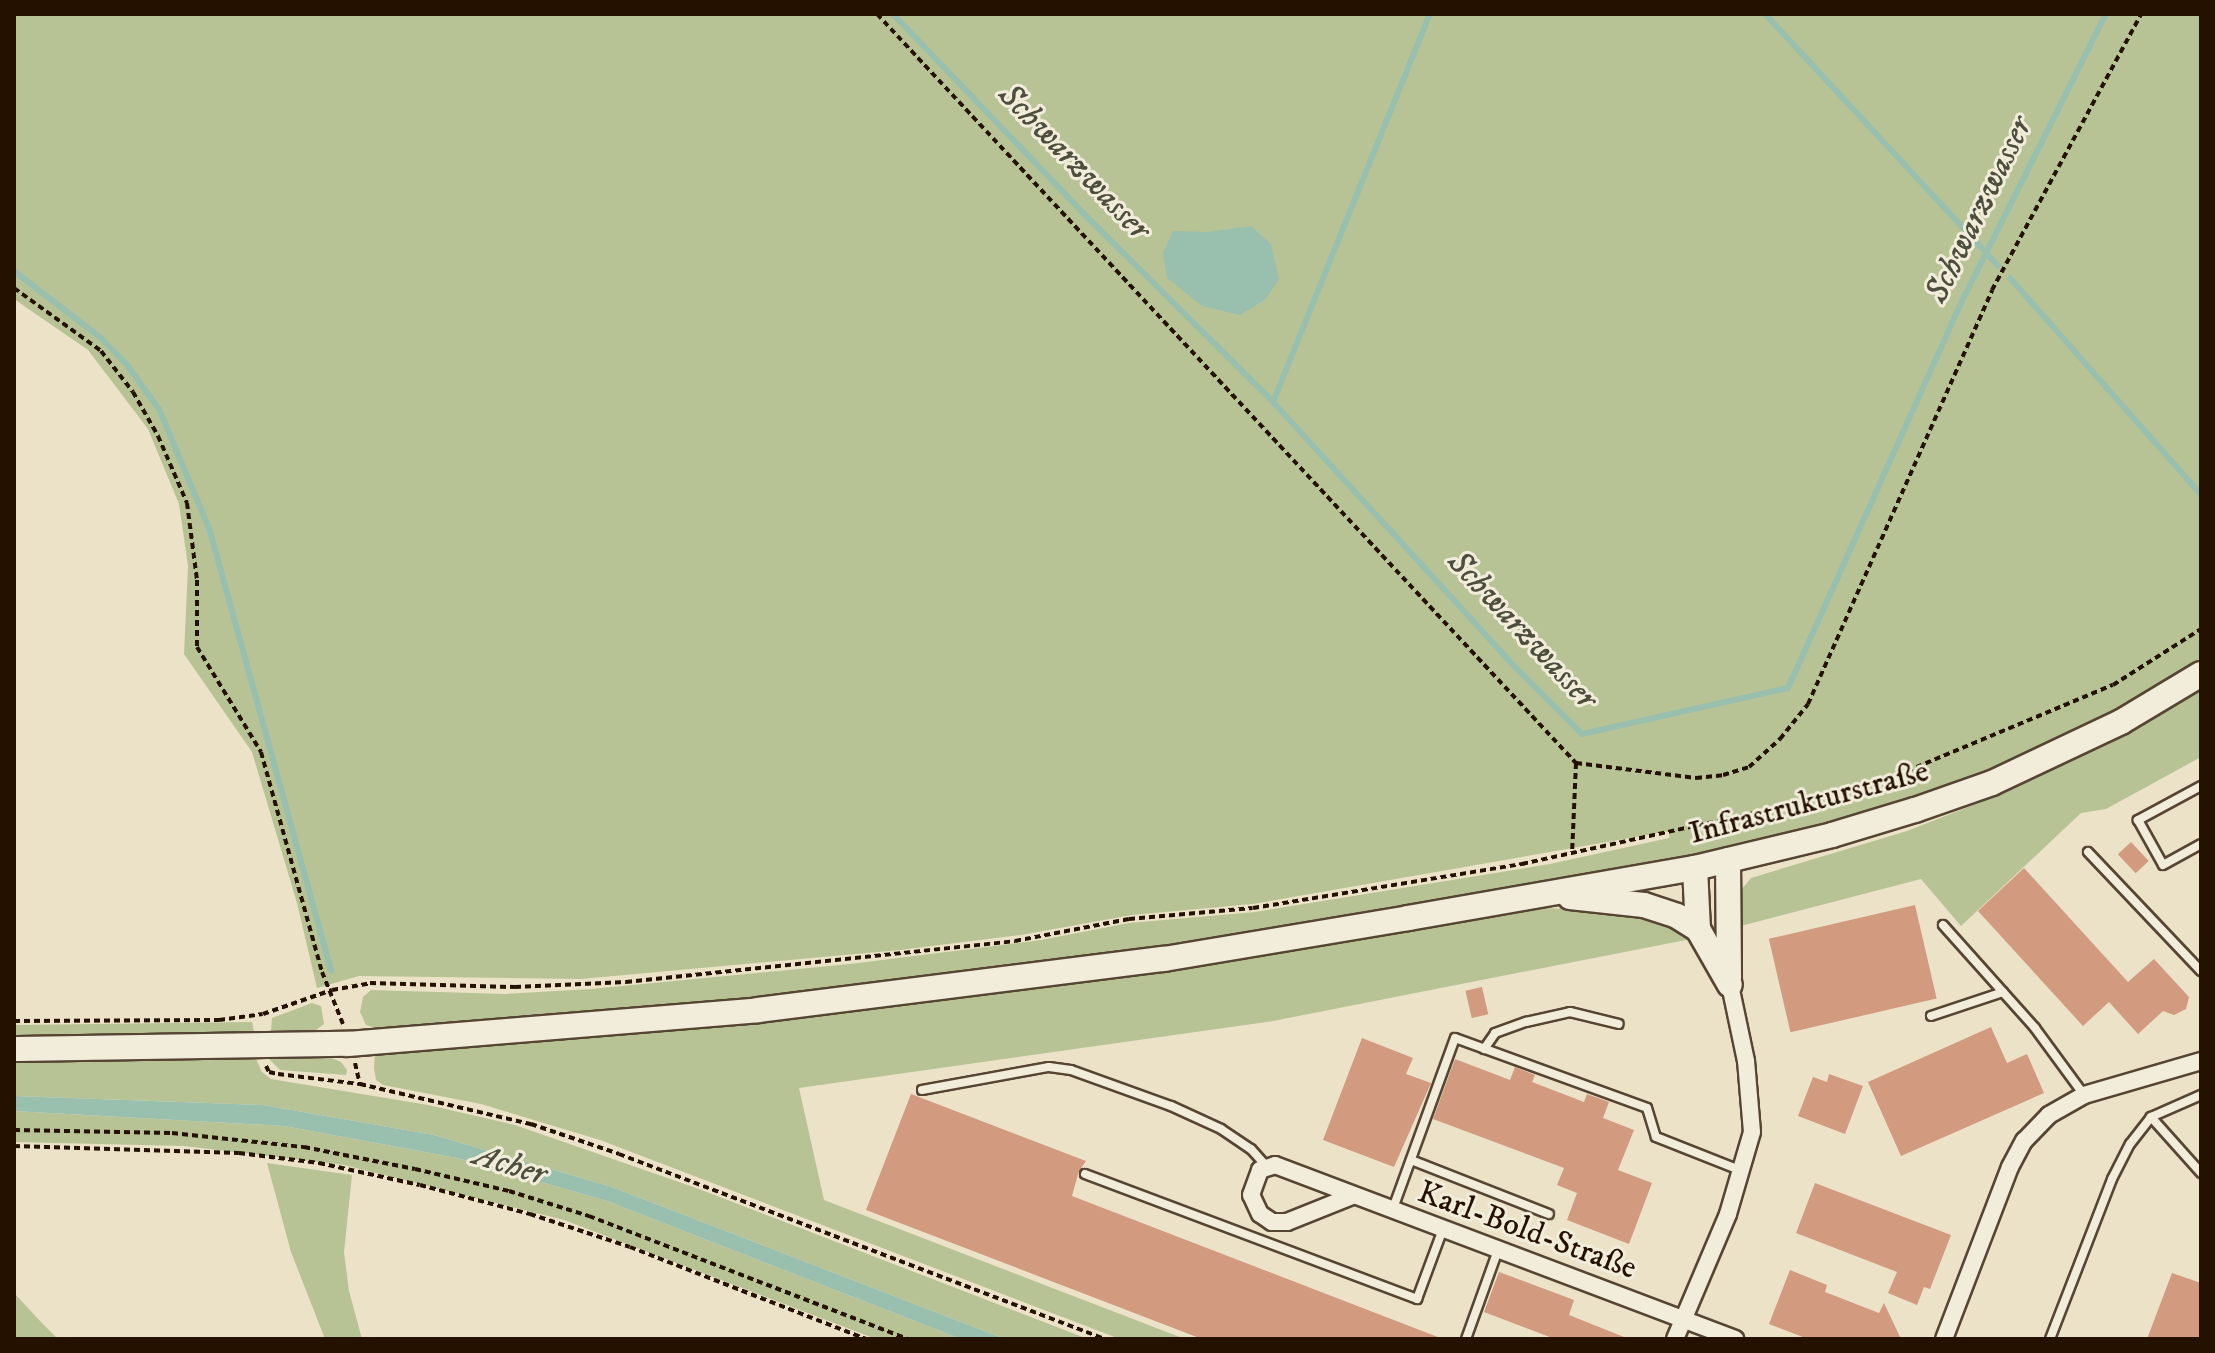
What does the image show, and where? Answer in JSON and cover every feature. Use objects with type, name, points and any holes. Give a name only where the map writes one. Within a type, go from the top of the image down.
[{"type":"street","name":"Infrastrukturstraße","points":[[14,1049],[348,1044],[758,1010],[1164,959],[1543,895],[1695,868],[1832,835],[1992,783],[2121,722],[2201,674]]},
{"type":"street","points":[[1675,1339],[1743,1171],[1752,1132],[1751,1098],[1730,985],[1728,860]]},
{"type":"street","points":[[1695,868],[1698,929],[1730,985]]},
{"type":"street","points":[[1543,895],[1660,909],[1698,929]]},
{"type":"street","points":[[1944,1339],[2010,1167],[2024,1141],[2049,1115],[2084,1095],[2201,1061]]},
{"type":"street","name":"Karl-Bold-Straße","points":[[1267,1167],[1275,1165],[1735,1339]]},
{"type":"street","points":[[1267,1167],[1260,1170],[1251,1195],[1260,1214],[1272,1222],[1287,1222],[1352,1196]]},
{"type":"lane","points":[[2201,786],[2138,820],[2163,865],[2201,844]]},
{"type":"lane","points":[[2088,852],[2201,971]]},
{"type":"lane","points":[[1943,925],[2035,1028],[2084,1095]]},
{"type":"lane","points":[[1931,1016],[2003,992]]},
{"type":"lane","points":[[1484,1049],[1495,1033],[1570,1012],[1619,1024]]},
{"type":"lane","points":[[1392,1211],[1455,1038],[1647,1108],[1656,1137],[1743,1171]]},
{"type":"lane","points":[[922,1090],[1049,1067],[1071,1070],[1171,1106],[1221,1129],[1251,1149],[1267,1167]]},
{"type":"lane","points":[[2050,1339],[2112,1179],[2130,1144],[2151,1117],[2201,1095]]},
{"type":"lane","points":[[2151,1117],[2201,1173]]},
{"type":"lane","points":[[1411,1160],[1549,1214]]},
{"type":"lane","points":[[1085,1174],[1417,1299],[1443,1229]]},
{"type":"lane","points":[[1466,1339],[1498,1250]]},
{"type":"path","points":[[877,14],[1576,763],[1696,778],[1723,775],[1749,767],[1780,739],[1808,704],[1992,290],[2141,14]]},
{"type":"path","points":[[14,288],[101,351],[133,392],[158,436],[187,503],[197,580],[197,647],[261,752],[322,972],[332,990]]},
{"type":"path","points":[[14,1021],[219,1020],[263,1014],[332,990],[370,983],[515,987],[626,982],[1015,941],[1129,919],[1253,908],[1572,853],[1831,796],[1907,771],[2113,685],[2201,629]]},
{"type":"path","points":[[1572,853],[1576,763]]},
{"type":"path","points":[[264,1060],[269,1072],[360,1084],[531,1124],[619,1154],[1105,1339]]},
{"type":"path","points":[[14,1130],[172,1133],[304,1147],[415,1169],[509,1191],[589,1216],[908,1339]]},
{"type":"path","points":[[14,1146],[239,1153],[319,1163],[420,1185],[530,1214],[630,1247],[866,1339]]},
{"type":"shaded area","points":[[14,14],[2201,14],[2201,663],[2081,729],[1994,769],[1837,822],[1720,850],[1332,921],[1149,949],[820,992],[644,1009],[376,1028],[366,1025],[360,1012],[363,997],[371,990],[505,994],[591,989],[850,964],[1041,940],[1129,923],[1255,912],[1550,864],[1669,838],[1670,831],[1253,904],[1132,915],[1021,935],[900,950],[581,979],[359,976],[317,988],[297,903],[252,752],[184,654],[188,566],[179,504],[148,429],[88,350],[14,299]]},
{"type":"shaded area","points":[[2201,691],[2201,757],[2106,809],[2081,813],[1961,926],[1921,879],[1737,927],[1741,890],[1751,878],[1907,831],[1981,802]]},
{"type":"shaded area","points":[[1545,908],[1641,912],[1685,929],[1691,939],[1273,1021],[799,1088],[824,1200],[1185,1339],[1120,1339],[600,1140],[481,1104],[383,1085],[376,1080],[374,1068],[375,1054],[697,1026],[940,999],[1250,957]]},
{"type":"shaded area","points":[[312,1003],[321,1006],[324,1024],[316,1030],[271,1031],[272,1018]]},
{"type":"shaded area","points":[[252,1022],[254,1032],[14,1038],[14,1025]]},
{"type":"shaded area","points":[[327,1056],[341,1062],[347,1070],[346,1075],[280,1070],[269,1059]]},
{"type":"shaded area","points":[[14,1059],[256,1059],[262,1072],[271,1079],[428,1105],[515,1125],[699,1189],[1088,1339],[1005,1339],[612,1187],[434,1135],[263,1105],[14,1096]]},
{"type":"shaded area","points":[[14,1111],[284,1126],[457,1158],[607,1201],[961,1339],[876,1339],[564,1220],[344,1165],[184,1146],[14,1142]]},
{"type":"shaded area","points":[[267,1163],[352,1175],[344,1252],[349,1291],[362,1339],[325,1339],[291,1252]]},
{"type":"shaded area","points":[[14,1293],[42,1323],[58,1339],[14,1339]]},
{"type":"water","points":[[1251,226],[1271,244],[1279,279],[1266,299],[1240,315],[1202,306],[1167,278],[1163,253],[1173,231],[1207,232]]},
{"type":"water","name":"Acher","points":[[14,1096],[263,1105],[434,1135],[612,1187],[1005,1339],[961,1339],[607,1201],[457,1158],[284,1126],[14,1111]]},
{"type":"building","points":[[2131,842],[2149,861],[2136,873],[2118,854]]},
{"type":"building","points":[[2024,868],[2128,982],[2154,959],[2189,997],[2186,1009],[2174,1015],[2163,1011],[2138,1034],[2109,1002],[2083,1026],[1978,911]]},
{"type":"building","points":[[1915,905],[1937,999],[1790,1032],[1769,939]]},
{"type":"building","points":[[1482,987],[1488,1014],[1472,1018],[1465,991]]},
{"type":"building","points":[[1991,1027],[2007,1063],[2027,1054],[2044,1093],[1901,1156],[1868,1082]]},
{"type":"building","points":[[1362,1038],[1413,1058],[1406,1074],[1431,1083],[1394,1167],[1323,1140]]},
{"type":"building","points":[[1455,1059],[1510,1080],[1515,1067],[1535,1075],[1532,1082],[1584,1102],[1587,1094],[1609,1102],[1603,1118],[1634,1130],[1618,1170],[1652,1183],[1629,1244],[1567,1220],[1577,1193],[1557,1185],[1564,1168],[1433,1119]]},
{"type":"building","points":[[1829,1074],[1863,1086],[1845,1134],[1798,1116],[1813,1077],[1827,1082]]},
{"type":"building","points":[[911,1094],[1086,1161],[1079,1171],[1072,1196],[1443,1339],[1202,1339],[866,1210]]},
{"type":"building","points":[[1815,1183],[1951,1235],[1930,1289],[1924,1287],[1917,1305],[1888,1293],[1897,1272],[1796,1233]]},
{"type":"building","points":[[1790,1270],[1827,1285],[1825,1292],[1879,1313],[1884,1303],[1901,1339],[1808,1339],[1769,1324]]},
{"type":"building","points":[[1499,1272],[1574,1300],[1569,1315],[1629,1339],[1555,1339],[1484,1312]]},
{"type":"building","points":[[2172,1273],[2201,1283],[2201,1339],[2147,1339]]},
{"type":"waterway","name":"Schwarzwasser","points":[[893,14],[1083,213],[1273,402],[1514,666],[1582,734],[1788,688],[1965,295],[2106,14]]},
{"type":"waterway","points":[[1273,402],[1430,14]]},
{"type":"waterway","points":[[1765,14],[1998,266]]},
{"type":"waterway","points":[[14,271],[101,338],[127,365],[159,409],[210,531],[331,971]]},
{"type":"waterway","points":[[2010,278],[2201,495]]}]
